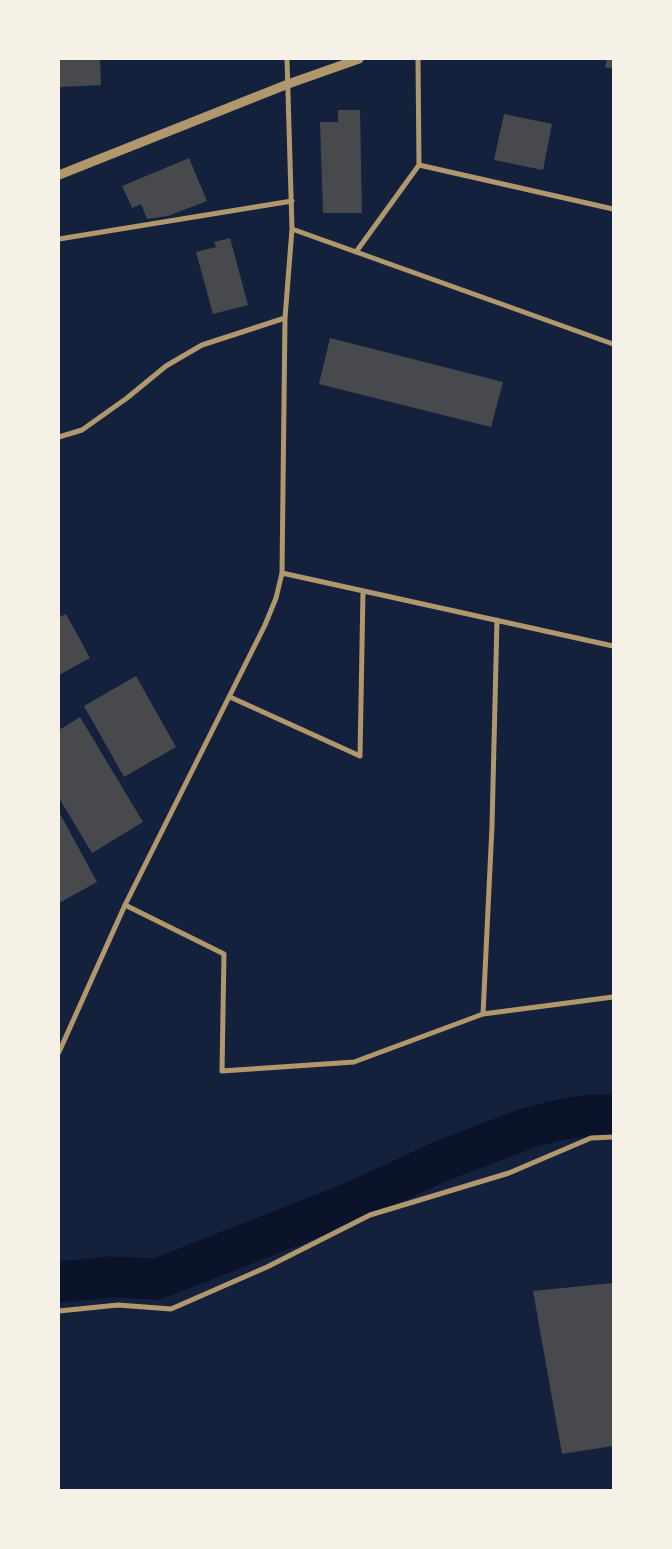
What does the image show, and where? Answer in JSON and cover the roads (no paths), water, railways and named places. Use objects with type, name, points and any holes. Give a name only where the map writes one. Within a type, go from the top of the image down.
[{"type":"street","points":[[59,1052],[125,905],[265,625],[276,598],[282,573],[285,318],[292,229],[287,59]]},
{"type":"street","points":[[59,175],[288,84],[359,59]]},
{"type":"street","points":[[356,252],[418,165],[418,59]]},
{"type":"street","points":[[418,165],[613,209]]},
{"type":"street","points":[[59,239],[292,201]]},
{"type":"street","points":[[292,229],[613,344]]},
{"type":"street","points":[[59,437],[82,430],[127,398],[166,366],[202,345],[285,318]]},
{"type":"street","points":[[282,573],[613,646]]},
{"type":"street","points":[[230,697],[360,756],[363,591]]},
{"type":"street","points":[[483,1014],[492,826],[497,620]]},
{"type":"street","points":[[125,905],[224,954],[222,1071],[354,1062],[483,1014],[613,997]]},
{"type":"street","points":[[59,1311],[118,1305],[171,1309],[266,1267],[370,1216],[509,1173],[591,1138],[613,1137]]},
{"type":"waterway","points":[[59,1282],[110,1277],[157,1279],[353,1202],[439,1162],[528,1128],[563,1119],[591,1115],[613,1115]]}]
